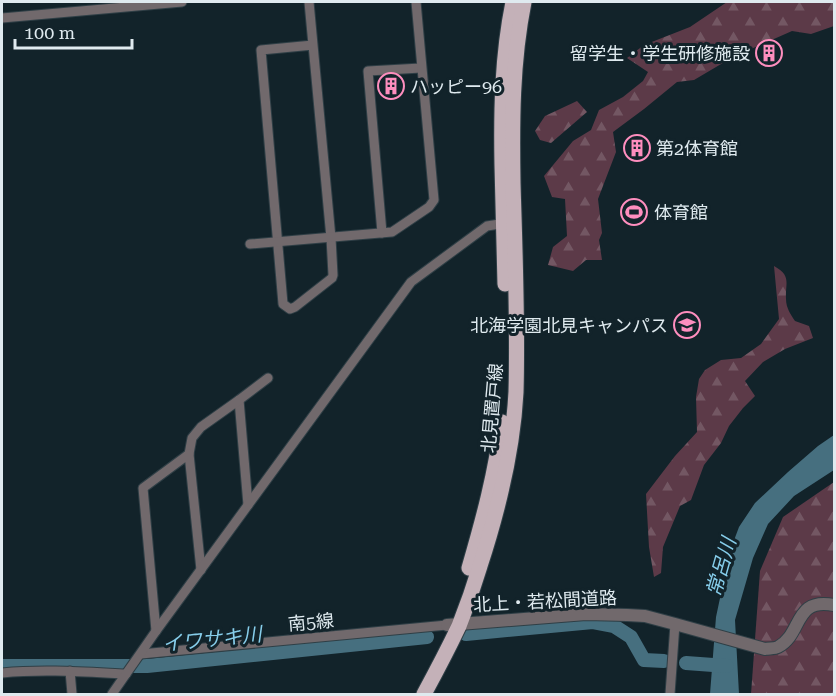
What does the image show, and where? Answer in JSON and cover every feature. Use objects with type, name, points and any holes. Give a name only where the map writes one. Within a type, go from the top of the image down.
[{"type":"main road","name":"北見置戸線","points":[[509,223],[502,89],[504,57],[513,2]]},
{"type":"main road","name":"北見置戸線","points":[[424,694],[453,625],[482,525],[500,437],[506,394],[506,308],[513,88],[515,58],[524,2]]},
{"type":"main road","name":"北見置戸線","points":[[414,694],[453,625]]},
{"type":"street","points":[[2,18],[182,2]]},
{"type":"street","points":[[309,2],[331,238],[333,275],[295,308],[290,309],[283,304],[261,50],[313,45]]},
{"type":"street","points":[[250,244],[392,232],[429,207],[434,201],[416,2]]},
{"type":"street","points":[[382,234],[368,70],[421,68]]},
{"type":"street","points":[[112,694],[411,282],[487,226],[509,223]]},
{"type":"street","points":[[201,570],[189,454],[192,438],[201,427],[268,378]]},
{"type":"street","points":[[239,400],[248,505]]},
{"type":"street","points":[[156,631],[143,488],[189,454]]},
{"type":"street","name":"北上・若松間道路","points":[[453,625],[586,614],[645,616],[765,649],[776,648],[785,642],[803,612],[813,606],[834,605]]},
{"type":"street","name":"南5線","points":[[141,654],[453,625]]},
{"type":"street","points":[[670,694],[679,625]]},
{"type":"street","points":[[2,673],[130,669]]},
{"type":"street","points":[[70,671],[72,694]]},
{"type":"green space","points":[[727,2],[834,2],[834,26],[811,34],[792,31],[733,57],[694,80],[677,82],[613,132],[616,152],[598,199],[602,260],[586,260],[573,271],[548,265],[553,247],[567,236],[565,199],[552,197],[544,176],[573,141],[591,130],[599,110],[623,97],[643,81],[648,72],[627,58],[644,45],[690,27]]},
{"type":"green space","points":[[577,101],[587,112],[551,143],[540,140],[535,131],[545,116]]},
{"type":"green space","points":[[774,266],[785,277],[786,302],[790,314],[795,321],[809,326],[813,338],[785,349],[763,362],[745,381],[755,396],[729,426],[721,443],[704,465],[691,500],[680,506],[663,547],[661,573],[654,577],[649,547],[646,494],[697,432],[696,397],[699,379],[705,370],[721,360],[741,358],[761,344],[779,319]]},
{"type":"green space","points":[[834,482],[834,694],[751,694],[760,571],[783,517]]},
{"type":"water","points":[[834,435],[834,470],[794,496],[768,524],[753,558],[735,620],[739,694],[710,694],[716,617],[730,551],[739,527],[755,503],[818,446]]},
{"type":"waterway","name":"イワサキ川","points":[[466,634],[593,622],[614,626],[631,637],[644,660],[664,661]]},
{"type":"waterway","name":"イワサキ川","points":[[2,666],[147,666],[427,637]]},
{"type":"waterway","name":"イワサキ川","points":[[686,663],[727,666]]},
{"type":"place","name":"留学生・学生研修施設","points":[[769,53]]},
{"type":"place","name":"ハッピー96","points":[[391,86]]},
{"type":"place","name":"第2体育館","points":[[637,148]]},
{"type":"place","name":"体育館","points":[[634,212]]},
{"type":"place","name":"北海学園北見キャンパス","points":[[687,325]]},
{"type":"water label","name":"常呂川","points":[[721,567]]}]
